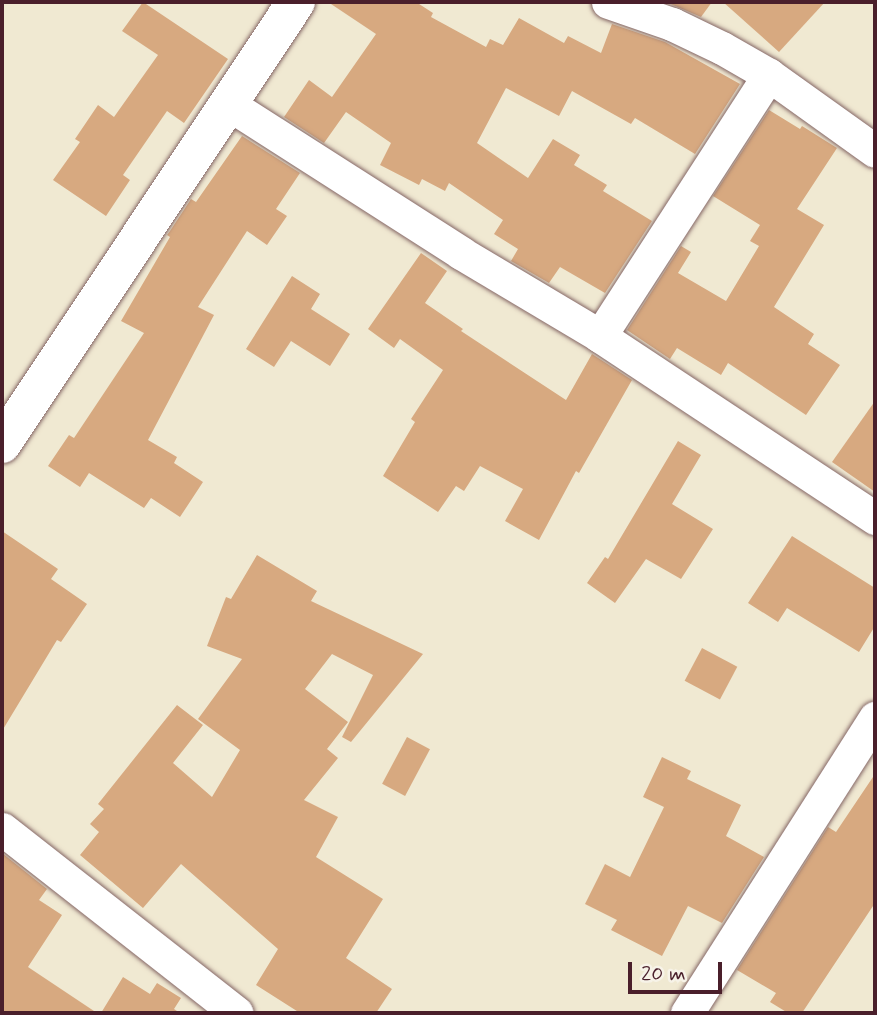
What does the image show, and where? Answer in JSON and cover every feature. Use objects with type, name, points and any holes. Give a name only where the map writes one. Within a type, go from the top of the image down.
[{"type":"street","points":[[2,444],[296,2]]},
{"type":"street","points":[[608,2],[672,24],[722,47],[769,75],[875,151]]},
{"type":"street","points":[[600,336],[769,75]]},
{"type":"street","points":[[230,105],[461,253],[600,336],[875,518]]},
{"type":"street","points":[[687,1013],[875,718]]},
{"type":"street","points":[[2,829],[237,1013]]},
{"type":"building","points":[[143,2],[228,59],[184,123],[167,111],[123,175],[130,180],[106,216],[53,180],[80,142],[75,139],[98,105],[114,117],[158,55],[122,31]]},
{"type":"building","points":[[328,2],[416,2],[433,13],[431,17],[486,47],[490,39],[503,45],[519,18],[564,43],[568,36],[601,53],[612,24],[665,42],[740,84],[695,154],[635,118],[631,124],[572,91],[559,116],[506,88],[477,143],[528,178],[553,139],[580,155],[574,165],[607,185],[603,191],[652,221],[605,293],[560,267],[549,283],[511,261],[518,249],[494,234],[503,220],[449,183],[445,191],[422,179],[419,185],[380,165],[391,143],[346,112],[324,143],[284,117],[309,80],[332,97],[376,34]]},
{"type":"building","points":[[666,2],[712,2],[701,17]]},
{"type":"building","points":[[723,2],[825,2],[779,52]]},
{"type":"building","points":[[769,110],[800,129],[802,126],[837,148],[797,209],[824,225],[774,307],[814,334],[808,344],[840,365],[806,415],[728,363],[721,375],[677,348],[670,359],[627,330],[681,246],[691,252],[678,273],[726,301],[759,246],[750,241],[760,225],[713,196]]},
{"type":"building","points":[[242,136],[300,173],[276,209],[287,216],[267,245],[247,231],[198,307],[214,315],[148,440],[177,457],[174,463],[203,482],[180,517],[151,498],[144,508],[89,473],[80,487],[48,466],[69,435],[74,438],[144,333],[121,321],[170,237],[167,235],[191,199],[196,202]]},
{"type":"building","points":[[421,253],[447,271],[425,303],[463,329],[461,331],[566,400],[592,354],[632,380],[579,473],[576,471],[539,540],[505,521],[523,489],[480,466],[464,491],[456,486],[438,512],[383,476],[415,422],[411,419],[443,370],[400,339],[394,348],[368,329]]},
{"type":"building","points":[[292,276],[320,294],[311,309],[350,334],[330,366],[291,341],[274,367],[246,349]]},
{"type":"building","points":[[875,401],[875,492],[832,462]]},
{"type":"building","points":[[678,441],[701,455],[672,504],[713,529],[681,579],[646,559],[615,603],[587,583],[605,557],[608,559]]},
{"type":"building","points":[[2,531],[58,569],[51,579],[87,604],[61,642],[57,640],[2,731]]},
{"type":"building","points":[[792,536],[875,588],[875,626],[859,652],[787,608],[778,622],[748,603]]},
{"type":"building","points":[[257,555],[317,591],[311,601],[423,654],[351,742],[342,737],[373,675],[332,654],[305,689],[348,722],[327,749],[338,758],[304,800],[338,817],[316,857],[383,899],[346,958],[392,989],[376,1013],[300,1013],[256,985],[278,949],[181,864],[143,908],[80,855],[99,832],[90,824],[104,809],[98,804],[177,705],[203,725],[173,763],[212,797],[240,750],[198,719],[242,659],[207,646],[226,597],[231,599]]},
{"type":"building","points":[[702,648],[737,667],[720,699],[685,681]]},
{"type":"building","points":[[407,737],[430,749],[405,796],[382,784]]},
{"type":"building","points":[[662,757],[691,771],[687,779],[741,805],[726,836],[764,857],[722,923],[688,906],[662,956],[611,930],[617,920],[585,904],[605,864],[630,877],[664,807],[643,797]]},
{"type":"building","points":[[875,774],[875,903],[802,1013],[788,1013],[770,1002],[776,993],[737,970],[828,827],[836,832]]},
{"type":"building","points":[[2,853],[47,889],[39,900],[62,915],[28,967],[97,1013],[2,1013]]},
{"type":"building","points":[[123,977],[150,994],[157,983],[181,998],[174,1009],[180,1013],[101,1013]]}]
